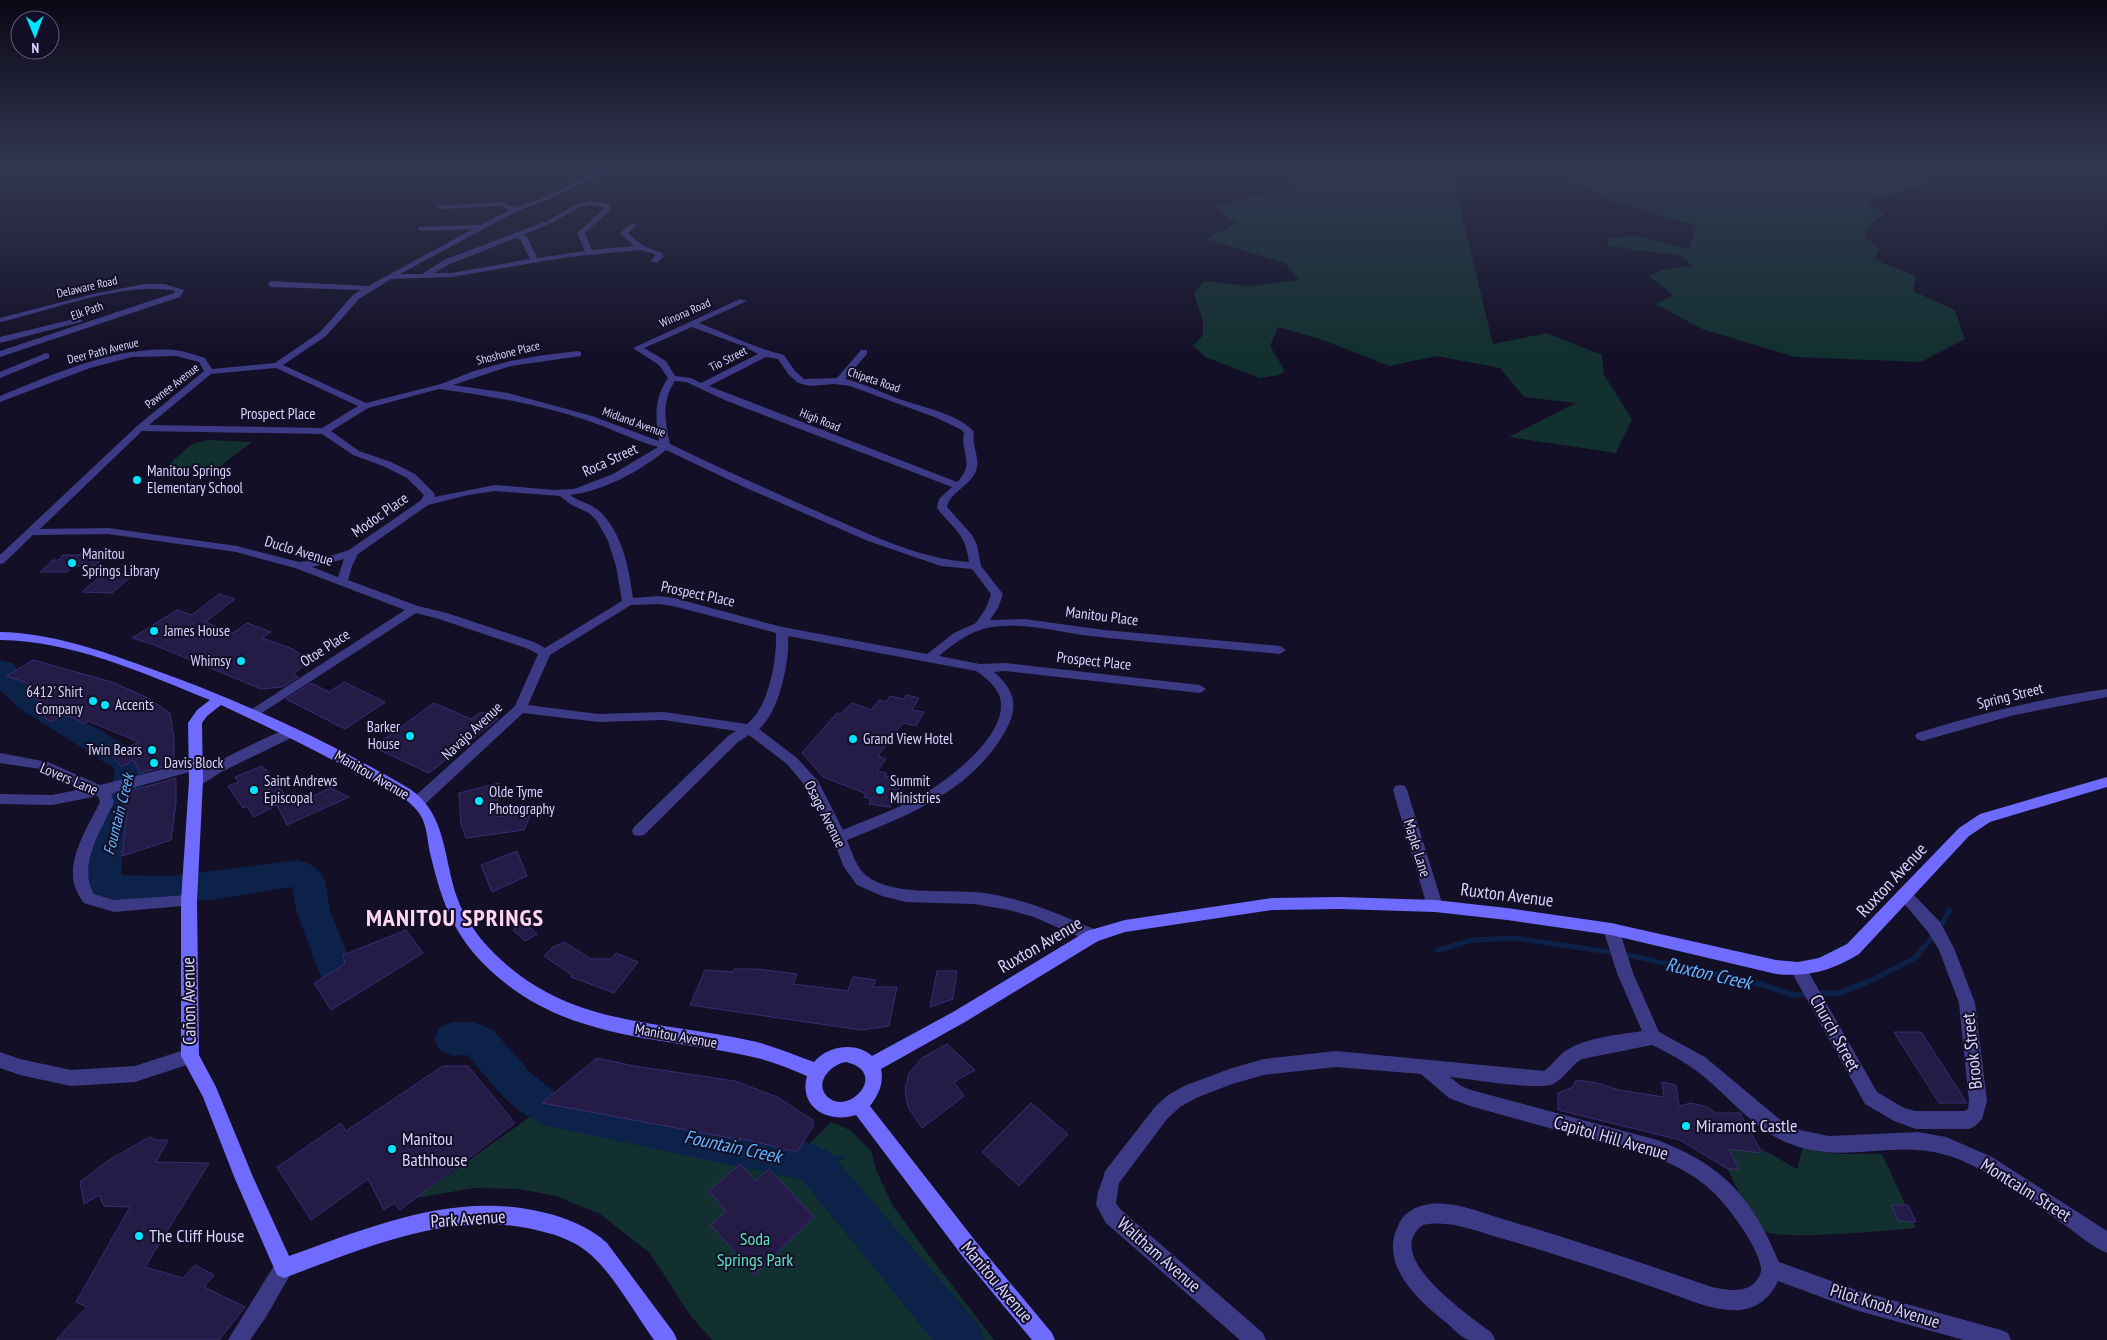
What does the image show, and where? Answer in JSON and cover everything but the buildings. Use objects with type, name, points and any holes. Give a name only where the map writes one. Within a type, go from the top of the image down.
[{"type":"street","points":[[422,229],[436,229]]},
{"type":"street","name":"Pawnee Avenue","points":[[0,561],[33,532],[92,472],[140,428],[209,372],[277,365],[323,334],[356,297],[368,288],[479,229]]},
{"type":"street","points":[[422,277],[447,262],[529,229]]},
{"type":"street","points":[[586,229],[581,233],[589,253]]},
{"type":"street","points":[[629,229],[624,233],[640,248]]},
{"type":"street","points":[[514,235],[523,238],[534,260]]},
{"type":"street","points":[[387,277],[422,277],[474,272],[534,260],[640,248],[658,253],[659,257],[654,261]]},
{"type":"street","points":[[469,253],[474,272]]},
{"type":"street","points":[[273,283],[272,285],[368,288]]},
{"type":"street","name":"Delaware Road","points":[[0,320],[123,290],[151,286],[173,287],[180,290]]},
{"type":"street","name":"Elk Path","points":[[0,354],[112,315],[177,295],[180,290]]},
{"type":"street","name":"Winona Road","points":[[672,378],[669,368],[661,360],[637,348],[743,301]]},
{"type":"street","points":[[0,340],[105,314],[112,315]]},
{"type":"street","name":"Chipeta Road","points":[[693,324],[746,344],[765,354],[781,358],[792,374],[802,381],[817,383],[839,381],[933,412],[953,421],[969,432],[967,440],[973,464],[968,477],[959,486]]},
{"type":"street","name":"Deer Path Avenue","points":[[0,399],[73,371],[151,352],[178,353],[202,360],[209,372]]},
{"type":"street","points":[[839,381],[864,352]]},
{"type":"street","name":"Shoshone Place","points":[[445,385],[465,376],[506,364],[556,355],[578,354]]},
{"type":"street","name":"Tio Street","points":[[702,386],[765,354]]},
{"type":"street","points":[[0,375],[46,356]]},
{"type":"street","points":[[277,365],[365,406]]},
{"type":"street","points":[[665,446],[659,411],[666,387],[672,378]]},
{"type":"street","name":"High Road","points":[[672,378],[688,380],[730,399],[959,486]]},
{"type":"street","name":"Midland Avenue","points":[[365,406],[445,385],[505,395],[543,404],[590,418],[640,439],[665,446],[748,485],[872,539],[946,564],[976,566]]},
{"type":"street","points":[[324,431],[365,406]]},
{"type":"street","name":"Prospect Place","points":[[140,428],[324,431],[356,453],[387,464],[411,476],[430,495],[424,503]]},
{"type":"street","name":"Roca Street","points":[[563,494],[588,488],[610,478],[648,460],[665,446]]},
{"type":"street","points":[[959,486],[943,501],[942,508],[967,535],[972,545],[976,566],[997,594],[992,608],[980,626]]},
{"type":"street","points":[[424,503],[470,491],[496,487],[520,488],[563,494],[568,500],[593,511],[605,526],[616,546],[624,573],[628,602],[545,653]]},
{"type":"street","name":"Modoc Place","points":[[299,566],[323,562],[353,552],[424,503]]},
{"type":"street","name":"Duclo Avenue","points":[[33,532],[108,531],[173,539],[237,550],[299,566],[414,609],[443,616],[530,645],[545,653]]},
{"type":"street","name":"Modoc Place","points":[[342,582],[346,566],[353,552]]},
{"type":"street","name":"Prospect Place","points":[[628,602],[659,600],[674,602],[782,631],[980,668],[1005,667],[1200,689]]},
{"type":"street","name":"Otoe Place","points":[[254,714],[414,609]]},
{"type":"street","name":"Manitou Place","points":[[930,658],[943,646],[967,631],[993,623],[1028,623],[1078,631],[1280,650]]},
{"type":"street","points":[[639,831],[733,738],[750,729],[761,720],[774,686],[783,652],[782,631]]},
{"type":"street","name":"Manitou Avenue","points":[[0,636],[45,639],[80,648],[220,700],[318,745],[418,802],[430,819],[452,906],[466,930],[493,961],[527,990],[551,1003],[594,1019],[614,1024],[758,1050],[817,1072]]},
{"type":"street","name":"Navajo Avenue","points":[[418,802],[520,708],[545,653]]},
{"type":"street","points":[[839,837],[882,820],[944,789],[973,765],[990,746],[1003,721],[1008,704],[1001,687],[990,674],[980,668]]},
{"type":"street","name":"Spring Street","points":[[1922,736],[2018,710],[2107,693]]},
{"type":"street","name":"Cañon Avenue","points":[[220,700],[202,713],[195,723],[196,781],[189,898],[190,1056],[210,1093],[234,1150],[244,1180],[284,1268]]},
{"type":"street","name":"Osage Avenue","points":[[520,708],[549,714],[598,718],[664,716],[750,729],[792,761],[813,785],[855,874],[862,881],[872,887],[906,896],[990,899],[1038,912],[1093,936]]},
{"type":"street","points":[[196,781],[216,769],[292,732]]},
{"type":"street","name":"Lovers Lane","points":[[0,758],[43,765],[101,790],[107,802],[80,870],[82,885],[89,899],[114,906],[189,898]]},
{"type":"street","points":[[0,800],[52,800],[101,790],[195,766]]},
{"type":"street","name":"Ruxton Avenue","points":[[870,1065],[959,1016],[1093,936],[1125,926],[1272,904],[1340,903],[1434,906],[1508,914],[1611,929],[1755,963],[1798,969],[1820,965],[1838,958],[1853,949],[1964,832],[1985,818],[2107,782]]},
{"type":"street","name":"Maple Lane","points":[[1400,790],[1434,906]]},
{"type":"street","name":"Brook Street","points":[[1871,1098],[1900,1115],[1916,1120],[1970,1120],[1976,1113],[1978,1102],[1967,1002],[1944,945],[1934,927],[1904,894]]},
{"type":"street","points":[[1425,1066],[1545,1079],[1559,1071],[1564,1060],[1576,1053],[1652,1037],[1622,964],[1611,929]]},
{"type":"street","name":"Church Street","points":[[1798,969],[1871,1098]]},
{"type":"street","name":"Montcalm Street","points":[[1652,1037],[1686,1053],[1769,1122],[1797,1138],[1835,1146],[1918,1141],[1941,1144],[1957,1149],[1987,1164],[2107,1242]]},
{"type":"street","points":[[846,1054],[855,1054],[864,1058],[870,1065],[874,1073],[871,1092],[858,1104],[843,1110],[831,1109],[822,1104],[816,1097],[813,1090],[817,1072],[828,1060],[846,1054]]},
{"type":"street","points":[[0,1060],[20,1067],[71,1078],[135,1074],[190,1056]]},
{"type":"street","name":"Waltham Avenue","points":[[1256,1340],[1113,1216],[1106,1205],[1107,1192],[1112,1178],[1151,1123],[1174,1101],[1232,1076],[1264,1067],[1336,1059],[1425,1066]]},
{"type":"street","name":"Capitol Hill Avenue","points":[[1425,1066],[1455,1092],[1470,1098],[1657,1149],[1685,1160],[1711,1178],[1731,1198],[1759,1240],[1771,1269]]},
{"type":"street","name":"Manitou Avenue","points":[[858,1104],[970,1250],[1045,1340]]},
{"type":"street","name":"Park Avenue","points":[[284,1268],[412,1224],[455,1216],[490,1214],[536,1218],[570,1231],[597,1246],[626,1282],[667,1340]]},
{"type":"street","points":[[1485,1340],[1424,1290],[1409,1273],[1403,1257],[1401,1242],[1406,1227],[1415,1217],[1428,1214],[1460,1217],[1536,1238],[1712,1296],[1732,1300],[1748,1299],[1759,1293],[1768,1283],[1771,1269]]},
{"type":"street","points":[[238,1340],[259,1310],[284,1268]]},
{"type":"street","name":"Pilot Knob Avenue","points":[[1771,1269],[1859,1301],[2001,1340]]},
{"type":"green space","points":[[1227,229],[1465,229],[1493,344],[1547,333],[1602,355],[1604,375],[1632,419],[1616,453],[1509,437],[1576,403],[1524,397],[1500,368],[1437,356],[1389,366],[1323,340],[1278,327],[1270,346],[1285,371],[1279,375],[1260,378],[1205,357],[1193,346],[1203,335],[1203,321],[1194,293],[1204,281],[1248,286],[1300,280],[1285,263],[1206,239]]},
{"type":"green space","points":[[1695,229],[1869,229],[1864,237],[1880,248],[1873,259],[1916,276],[1913,291],[1955,310],[1965,339],[1921,362],[1795,357],[1702,329],[1656,304],[1673,295],[1649,276],[1665,269],[1692,266],[1681,256],[1608,246],[1607,238],[1640,236],[1689,249]]},
{"type":"green space","points":[[207,440],[252,442],[215,470],[168,465],[192,444]]},
{"type":"green space","name":"Soda Springs Park","points":[[534,1114],[790,1163],[831,1122],[850,1130],[871,1151],[876,1170],[893,1206],[994,1340],[712,1340],[690,1315],[650,1253],[600,1214],[556,1196],[519,1189],[474,1188],[416,1198]]},
{"type":"green space","points":[[1803,1147],[1842,1154],[1882,1154],[1916,1228],[1812,1235],[1774,1234],[1765,1231],[1755,1220],[1739,1193],[1728,1169],[1739,1168],[1727,1149],[1764,1153],[1760,1148],[1797,1169]]},
{"type":"waterway","name":"Fountain Creek","points":[[0,669],[3,669],[3,677],[29,701],[122,758],[130,767],[127,785],[107,841],[104,868],[106,885],[124,889],[173,889],[298,873],[308,881],[313,910],[334,966]]},
{"type":"waterway","name":"Ruxton Creek","points":[[1939,929],[1950,910]]},
{"type":"waterway","name":"Ruxton Creek","points":[[1864,984],[1915,958],[1934,935]]},
{"type":"waterway","name":"Ruxton Creek","points":[[1438,950],[1473,940],[1514,938],[1616,953]]},
{"type":"waterway","name":"Ruxton Creek","points":[[1623,954],[1758,984]]},
{"type":"waterway","name":"Ruxton Creek","points":[[1754,982],[1793,995],[1808,994]]},
{"type":"waterway","name":"Ruxton Creek","points":[[1816,994],[1839,993],[1867,982]]},
{"type":"waterway","name":"Fountain Creek","points":[[453,1039],[473,1039],[479,1042],[518,1086],[532,1099],[548,1108],[772,1153],[816,1166],[962,1340]]},
{"type":"waterway","name":"Ruxton Creek","points":[[816,1166],[841,1157]]},
{"type":"place","name":"Manitou Springs Elementary School","points":[[137,480]]},
{"type":"place","name":"Manitou Springs Library","points":[[72,563]]},
{"type":"place","name":"James House","points":[[154,631]]},
{"type":"place","name":"Whimsy","points":[[241,661]]},
{"type":"place","name":"6412' Shirt Company","points":[[93,701]]},
{"type":"place","name":"Accents","points":[[105,705]]},
{"type":"place","name":"Barker House","points":[[410,736]]},
{"type":"place","name":"Grand View Hotel","points":[[853,739]]},
{"type":"place","name":"Twin Bears","points":[[152,750]]},
{"type":"place","name":"Davis Block","points":[[154,763]]},
{"type":"place","name":"Saint Andrews Episcopal","points":[[254,790]]},
{"type":"place","name":"Summit Ministries","points":[[880,790]]},
{"type":"place","name":"Olde Tyme Photography","points":[[479,801]]},
{"type":"place","name":"Miramont Castle","points":[[1686,1126]]},
{"type":"place","name":"Manitou Bathhouse","points":[[392,1149]]},
{"type":"place","name":"The Cliff House","points":[[139,1236]]},
{"type":"district","name":"MANITOU SPRINGS","points":[[455,918]]}]
